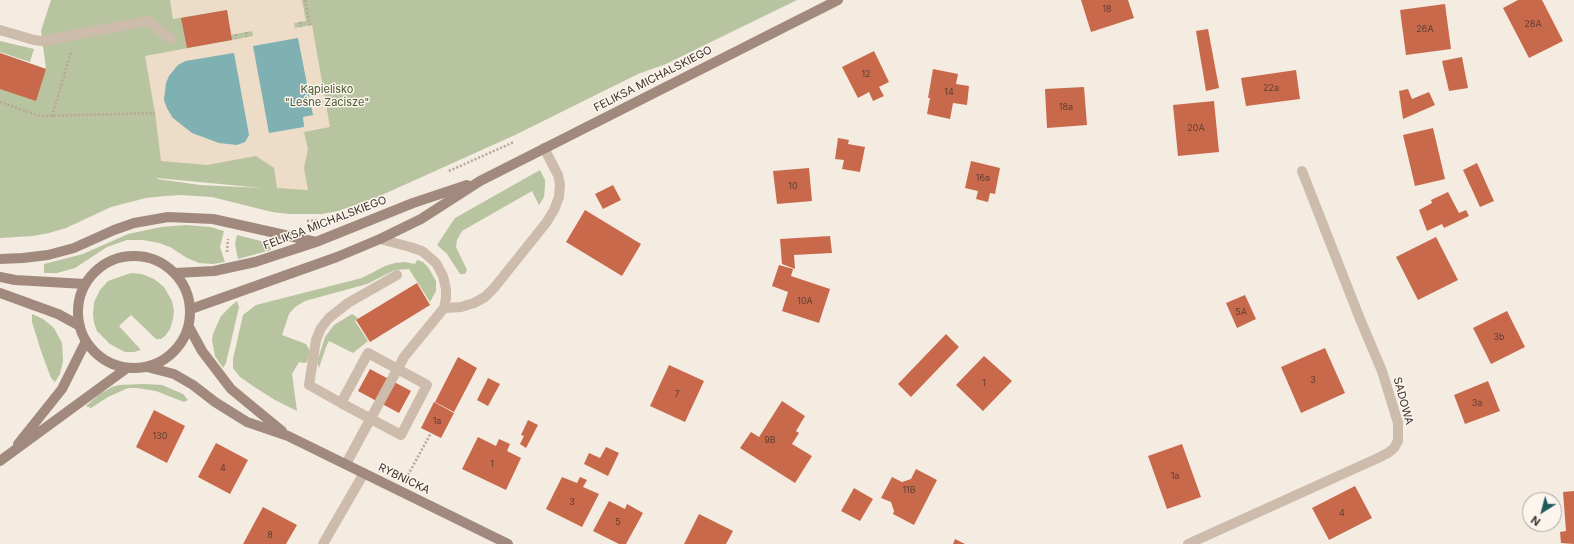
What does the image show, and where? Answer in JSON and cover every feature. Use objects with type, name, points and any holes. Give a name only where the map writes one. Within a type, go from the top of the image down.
[{"type":"street","name":"FELIKSA MICHALSKIEGO","points":[[191,310],[337,257],[380,239],[421,219],[480,180],[838,0]]},
{"type":"street","points":[[0,30],[42,41],[148,22],[171,39]]},
{"type":"street","points":[[444,308],[461,307],[474,303],[484,297],[494,288],[546,223],[557,203],[560,184],[558,175],[544,148]]},
{"type":"street","name":"SADOWA","points":[[1188,544],[1378,458],[1394,448],[1398,441],[1398,423],[1382,371],[1302,172]]},
{"type":"street","name":"FELIKSA MICHALSKIEGO","points":[[175,273],[214,271],[255,262],[316,242],[413,203],[480,180]]},
{"type":"street","points":[[0,259],[48,255],[74,248],[114,230],[134,223],[168,217],[213,219],[316,242]]},
{"type":"street","points":[[346,464],[404,357],[444,308],[446,298],[446,289],[443,276],[436,263],[422,252],[410,247],[380,239]]},
{"type":"street","points":[[127,255],[145,256],[161,262],[175,273],[186,290],[191,310],[189,328],[180,345],[165,359],[147,367],[127,368],[115,365],[103,359],[86,341],[80,326],[79,304],[85,284],[96,270],[110,260],[127,255]]},
{"type":"street","points":[[341,403],[368,353],[427,386],[401,435],[341,403],[309,385],[316,340],[321,328],[338,309],[397,275]]},
{"type":"street","points":[[0,277],[15,280],[85,284]]},
{"type":"street","points":[[0,293],[58,314],[80,326]]},
{"type":"street","name":"RYBNICKA","points":[[189,328],[202,351],[231,389],[288,436]]},
{"type":"street","points":[[10,454],[62,388],[86,341]]},
{"type":"street","name":"RYBNICKA","points":[[147,367],[174,374],[193,385],[214,402],[247,422],[288,436],[508,544]]},
{"type":"street","points":[[0,461],[127,368]]},
{"type":"street","points":[[323,544],[364,473]]},
{"type":"path","points":[[305,0],[310,26]]},
{"type":"path","points":[[300,22],[301,27]]},
{"type":"path","points":[[246,32],[247,37]]},
{"type":"path","points":[[52,116],[77,34]]},
{"type":"path","points":[[236,34],[236,39]]},
{"type":"path","points":[[0,102],[40,116],[155,113]]},
{"type":"path","points":[[446,172],[517,141]]},
{"type":"path","points":[[304,221],[324,220]]},
{"type":"path","points":[[408,475],[431,433]]},
{"type":"green space","name":"Kąpielisko \"Leśne Zacisze\"","points":[[51,0],[797,0],[666,64],[638,74],[515,135],[373,199],[338,211],[322,214],[289,214],[272,212],[212,197],[180,195],[165,196],[146,198],[111,207],[66,228],[49,233],[33,236],[0,238],[0,53],[46,69],[41,31]],"holes":[[[157,178],[262,188],[200,185]]]},
{"type":"green space","points":[[0,41],[34,49],[30,62],[0,52]]},
{"type":"green space","points":[[540,170],[545,180],[545,186],[544,197],[539,205],[532,191],[462,231],[457,240],[456,247],[467,270],[465,274],[460,274],[447,254],[437,245],[455,218]]},
{"type":"green space","points":[[186,225],[210,227],[224,231],[220,247],[225,262],[213,264],[199,263],[187,258],[170,247],[159,243],[143,240],[127,240],[107,247],[75,268],[57,273],[44,273],[44,264],[83,254],[128,234],[161,227]]},
{"type":"green space","points":[[237,235],[269,243],[271,250],[238,259],[235,244]]},
{"type":"green space","points":[[417,260],[423,262],[428,267],[436,281],[436,291],[430,302],[409,269],[395,270],[367,284],[305,301],[295,307],[289,314],[282,335],[306,344],[310,351],[307,362],[299,362],[292,374],[297,411],[256,388],[240,377],[233,368],[233,359],[243,315],[256,305],[362,278],[385,266],[395,263],[405,262],[415,264]]},
{"type":"green space","points":[[131,273],[142,274],[154,279],[164,287],[172,301],[174,311],[170,329],[161,339],[156,339],[131,315],[119,326],[141,350],[125,352],[110,344],[97,331],[93,315],[94,302],[100,290],[108,281]]},
{"type":"green space","points":[[237,301],[239,307],[226,363],[223,368],[215,356],[212,341],[213,334],[221,316]]},
{"type":"green space","points":[[32,314],[43,319],[54,328],[62,343],[63,361],[60,374],[55,382],[51,378],[41,351],[32,322]]},
{"type":"green space","points":[[352,314],[358,318],[355,321],[368,341],[353,353],[329,341],[319,368],[317,362],[325,337],[334,325]]},
{"type":"green space","points":[[119,385],[162,385],[183,394],[188,400],[184,402],[156,391],[128,388],[108,397],[91,408],[86,406],[100,394],[112,387]]},
{"type":"shaded area","points":[[170,0],[302,0],[306,21],[294,23],[295,28],[312,25],[330,127],[304,132],[308,149],[304,168],[308,190],[277,188],[274,168],[256,156],[207,165],[161,161],[155,113],[145,56],[253,36],[252,31],[231,35],[227,10],[173,19]],"holes":[[[253,46],[302,117],[304,127]],[[234,53],[173,118],[164,100],[169,76],[178,65],[186,61]]]},
{"type":"water","points":[[298,38],[313,115],[303,117],[304,127],[269,133],[253,46]]},
{"type":"water","points":[[234,53],[249,135],[245,142],[237,145],[219,143],[192,133],[173,118],[164,100],[166,83],[169,76],[178,65],[186,61]]},
{"type":"building","points":[[1081,0],[1128,0],[1134,18],[1091,32]]},
{"type":"building","points":[[1518,0],[1542,0],[1563,41],[1529,58],[1503,8]]},
{"type":"building","points":[[1445,4],[1451,49],[1406,55],[1400,10]]},
{"type":"building","points":[[227,10],[232,40],[187,48],[181,18]]},
{"type":"building","points":[[1208,29],[1219,88],[1206,91],[1196,31]]},
{"type":"building","points":[[874,51],[889,82],[879,87],[884,96],[873,101],[869,92],[858,98],[842,67]]},
{"type":"building","points":[[0,53],[46,69],[36,101],[0,89]]},
{"type":"building","points":[[1462,57],[1468,88],[1449,91],[1442,61]]},
{"type":"building","points":[[933,69],[958,74],[956,84],[969,86],[967,105],[953,103],[950,119],[927,114]]},
{"type":"building","points":[[1296,70],[1300,99],[1246,106],[1241,78]]},
{"type":"building","points":[[1084,87],[1087,125],[1047,128],[1045,89]]},
{"type":"building","points":[[1408,89],[1412,99],[1429,92],[1435,105],[1403,119],[1399,91]]},
{"type":"building","points":[[1214,101],[1219,152],[1178,156],[1173,105]]},
{"type":"building","points":[[1433,128],[1445,179],[1415,186],[1403,135]]},
{"type":"building","points":[[838,138],[849,140],[848,144],[865,147],[860,172],[842,169],[844,160],[835,159]]},
{"type":"building","points":[[971,161],[1000,168],[995,194],[990,193],[988,202],[976,199],[978,191],[965,188]]},
{"type":"building","points":[[1477,163],[1494,201],[1480,207],[1463,170]]},
{"type":"building","points":[[809,168],[812,201],[777,204],[773,171]]},
{"type":"building","points":[[613,185],[621,200],[603,209],[595,194]]},
{"type":"building","points":[[1448,192],[1459,213],[1466,210],[1469,216],[1444,228],[1442,224],[1427,231],[1419,210],[1432,203],[1431,200]]},
{"type":"building","points":[[585,210],[641,244],[622,276],[566,242]]},
{"type":"building","points":[[830,236],[832,253],[794,255],[795,269],[782,264],[780,239]]},
{"type":"building","points":[[1436,237],[1458,280],[1418,300],[1396,257]]},
{"type":"building","points":[[779,265],[793,269],[791,276],[830,289],[819,323],[782,311],[788,292],[772,286]]},
{"type":"building","points":[[417,283],[430,305],[370,342],[356,320]]},
{"type":"building","points":[[1245,295],[1256,319],[1237,328],[1226,303]]},
{"type":"building","points":[[1507,311],[1525,347],[1491,364],[1473,328]]},
{"type":"building","points":[[946,334],[959,347],[911,397],[898,384]]},
{"type":"building","points":[[1325,348],[1345,393],[1301,413],[1281,367]]},
{"type":"building","points":[[984,356],[1012,381],[983,411],[956,385]]},
{"type":"building","points":[[458,357],[477,368],[454,412],[435,402]]},
{"type":"building","points":[[669,365],[704,381],[685,422],[650,406]]},
{"type":"building","points":[[370,369],[411,391],[399,413],[358,391]]},
{"type":"building","points":[[488,378],[500,384],[488,406],[477,400]]},
{"type":"building","points":[[1488,381],[1500,411],[1465,424],[1454,395]]},
{"type":"building","points":[[782,401],[805,416],[796,431],[799,433],[792,444],[812,456],[795,483],[740,448],[751,432],[759,437]]},
{"type":"building","points":[[434,402],[454,413],[441,438],[421,428]]},
{"type":"building","points":[[154,410],[185,426],[167,463],[136,447]]},
{"type":"building","points":[[528,420],[538,425],[526,448],[520,444],[524,436],[521,435]]},
{"type":"building","points":[[478,437],[496,446],[499,439],[510,444],[507,451],[521,458],[506,490],[462,469]]},
{"type":"building","points":[[216,443],[248,460],[230,494],[198,477]]},
{"type":"building","points":[[1182,444],[1201,497],[1167,509],[1148,456]]},
{"type":"building","points":[[606,447],[619,453],[608,476],[584,464],[589,453],[600,458]]},
{"type":"building","points":[[916,469],[937,480],[914,525],[893,514],[894,511],[891,502],[881,498],[892,477],[902,482],[911,479]]},
{"type":"building","points":[[562,477],[577,483],[580,477],[587,480],[583,487],[599,494],[582,527],[546,509]]},
{"type":"building","points":[[1355,486],[1372,518],[1329,540],[1312,508]]},
{"type":"building","points":[[854,488],[873,499],[860,521],[841,511]]},
{"type":"building","points":[[1574,491],[1574,544],[1561,543],[1560,532],[1566,531],[1563,492]]},
{"type":"building","points":[[609,501],[625,509],[627,504],[643,513],[626,544],[619,544],[593,531]]},
{"type":"building","points":[[263,507],[297,525],[286,544],[243,544]]},
{"type":"building","points":[[699,514],[733,531],[726,544],[684,544]]},
{"type":"building","points":[[955,539],[965,544],[953,544]]}]
